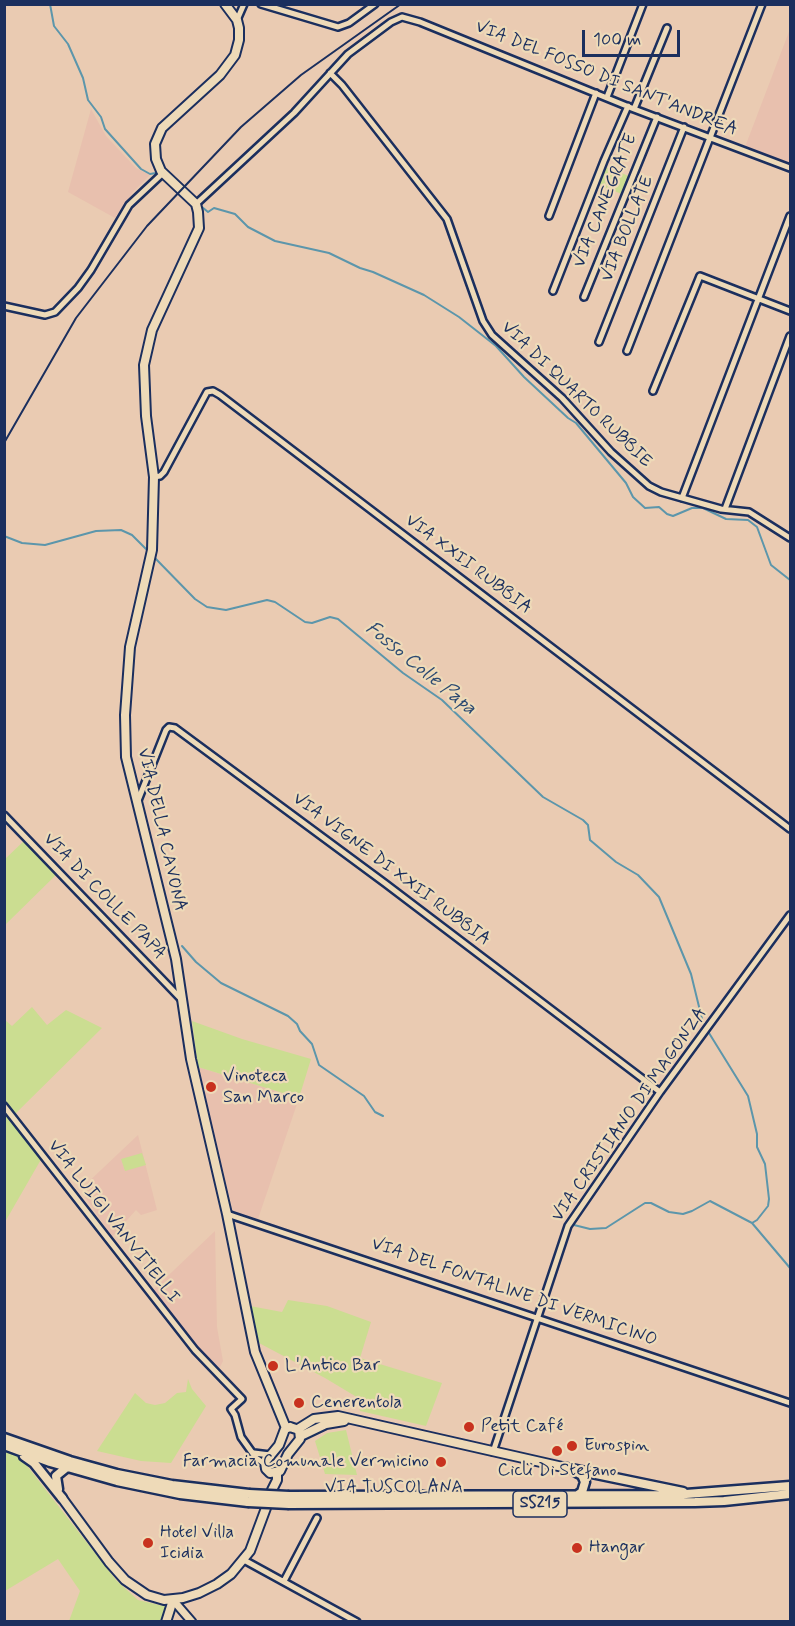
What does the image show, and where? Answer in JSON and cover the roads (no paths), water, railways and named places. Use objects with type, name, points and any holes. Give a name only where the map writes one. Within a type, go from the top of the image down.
[{"type":"main road","points":[[196,204],[163,173],[155,156],[158,135],[181,109],[216,79],[237,51],[239,28],[237,20],[225,4]]},
{"type":"main road","name":"VIA DELLA CAVONA","points":[[196,204],[199,228],[152,330],[144,365],[146,416],[154,477],[151,554],[130,647],[125,715],[126,757],[176,959],[191,1059],[227,1214],[255,1352],[286,1428]]},
{"type":"main road","points":[[299,1433],[290,1427],[286,1428],[279,1445],[265,1464],[266,1469],[274,1473],[282,1468],[299,1433],[314,1419],[338,1416],[493,1452],[695,1494]]},
{"type":"main road","name":"VIA TUSCOLANA","points":[[4,1438],[70,1461],[117,1474],[248,1498]]},
{"type":"main road","name":"VIA TUSCOLANA","points":[[4,1446],[67,1467],[143,1487],[248,1498],[684,1503],[790,1494]]},
{"type":"main road","points":[[14,1449],[34,1463],[109,1562],[128,1582],[153,1598],[173,1600],[192,1596],[212,1587],[231,1574],[244,1560],[255,1541],[266,1508]]},
{"type":"main road","points":[[62,1498],[56,1478],[59,1472],[67,1467]]},
{"type":"main road","points":[[567,1468],[580,1474],[584,1479],[584,1489],[576,1496]]},
{"type":"main road","name":"VIA TUSCOLANA","points":[[289,1500],[695,1494],[790,1486]]},
{"type":"main road","points":[[166,1622],[173,1600]]},
{"type":"street","points":[[237,20],[244,4]]},
{"type":"street","points":[[261,4],[338,27],[349,23],[375,4]]},
{"type":"street","points":[[607,97],[643,4]]},
{"type":"street","points":[[627,351],[762,4]]},
{"type":"street","name":"VIA DEL FOSSO DI SANT'ANDREA","points":[[196,204],[294,113],[352,51],[391,22],[402,17],[420,22],[634,109],[790,168]]},
{"type":"street","points":[[634,109],[667,28]]},
{"type":"street","name":"VIA DI QUARTO RUBBIE","points":[[330,73],[447,219],[483,321],[489,331],[562,398],[611,452],[643,482],[655,489],[682,498],[725,510],[752,513],[790,537]]},
{"type":"street","points":[[549,216],[596,93]]},
{"type":"street","points":[[553,291],[628,106]]},
{"type":"street","name":"VIA CANEGRATE","points":[[584,297],[627,186],[657,117]]},
{"type":"street","name":"VIA BOLLATE","points":[[599,342],[684,127]]},
{"type":"street","points":[[4,306],[45,315],[55,312],[92,270],[129,205],[163,173]]},
{"type":"street","points":[[682,498],[790,216]]},
{"type":"street","points":[[653,390],[700,276],[790,311]]},
{"type":"street","points":[[725,510],[790,336]]},
{"type":"street","name":"VIA XXII RUBBIA","points":[[154,477],[164,472],[207,392],[213,391],[790,829]]},
{"type":"street","name":"VIA VIGNE DI XXII RUBBIA","points":[[137,805],[166,730],[171,727],[175,728],[396,891],[660,1092]]},
{"type":"street","name":"VIA DI COLLE PAPA","points":[[4,815],[182,1000]]},
{"type":"street","name":"VIA CRISTIANO DI MAGONZA","points":[[493,1452],[568,1226],[660,1092],[790,915]]},
{"type":"street","name":"VIA LUIGI VANVITELLI","points":[[4,1106],[199,1355],[242,1398],[231,1409],[241,1437],[254,1453]]},
{"type":"street","name":"VIA DEL FONTALINE DI VERMICINO","points":[[227,1214],[790,1403]]},
{"type":"street","points":[[254,1453],[270,1455]]},
{"type":"street","points":[[254,1453],[259,1461],[265,1464]]},
{"type":"street","points":[[284,1581],[317,1518]]},
{"type":"street","points":[[244,1560],[357,1622]]},
{"type":"street","points":[[173,1600],[192,1622]]},
{"type":"waterway","points":[[50,4],[54,26],[68,44],[83,78],[88,100],[101,117],[105,129],[141,169],[150,174],[156,173]]},
{"type":"waterway","points":[[202,207],[208,212],[214,208],[235,214],[248,227],[275,241],[329,253],[424,295],[459,317],[496,346],[524,377],[576,423],[626,483],[633,497],[645,508],[659,507],[673,516],[692,508],[703,508],[726,519],[748,520],[757,527],[771,565],[790,580]]},
{"type":"waterway","name":"Fosso Colle Papa","points":[[4,536],[22,543],[45,545],[96,531],[121,530],[132,535],[149,552]]},
{"type":"waterway","name":"Fosso Colle Papa","points":[[153,556],[195,599],[207,607],[226,610],[267,600],[275,602],[305,622],[312,623],[330,617],[338,619],[403,673],[442,700],[543,797],[583,820],[588,825],[590,840],[616,862],[638,875],[659,897],[691,974],[703,1023]]},
{"type":"waterway","points":[[182,946],[196,962],[221,983],[288,1016],[312,1044],[319,1065],[364,1096],[375,1112],[383,1116]]},
{"type":"waterway","name":"Fosso Colle Papa","points":[[709,1033],[748,1096],[757,1134],[757,1147],[765,1164],[768,1206],[752,1223]]},
{"type":"waterway","points":[[574,1225],[590,1229],[606,1228],[645,1203],[651,1203],[669,1212],[683,1214],[710,1201],[752,1223],[790,1268]]},
{"type":"railway","points":[[4,443],[76,318],[147,226],[241,127],[301,75],[401,4]]},
{"type":"place","name":"Vinoteca San Marco","points":[[211,1087]]},
{"type":"place","name":"L'Antico Bar","points":[[273,1366]]},
{"type":"place","name":"Cenerentola","points":[[299,1403]]},
{"type":"place","name":"Petit Café","points":[[469,1427]]},
{"type":"place","name":"Eurospin","points":[[572,1446]]},
{"type":"place","name":"Cicli Di Stefano","points":[[557,1451]]},
{"type":"place","name":"Farmacia Comunale Vermicino","points":[[441,1462]]},
{"type":"place","name":"Hotel Villa Icidia","points":[[148,1543]]},
{"type":"place","name":"Hangar","points":[[577,1548]]}]
